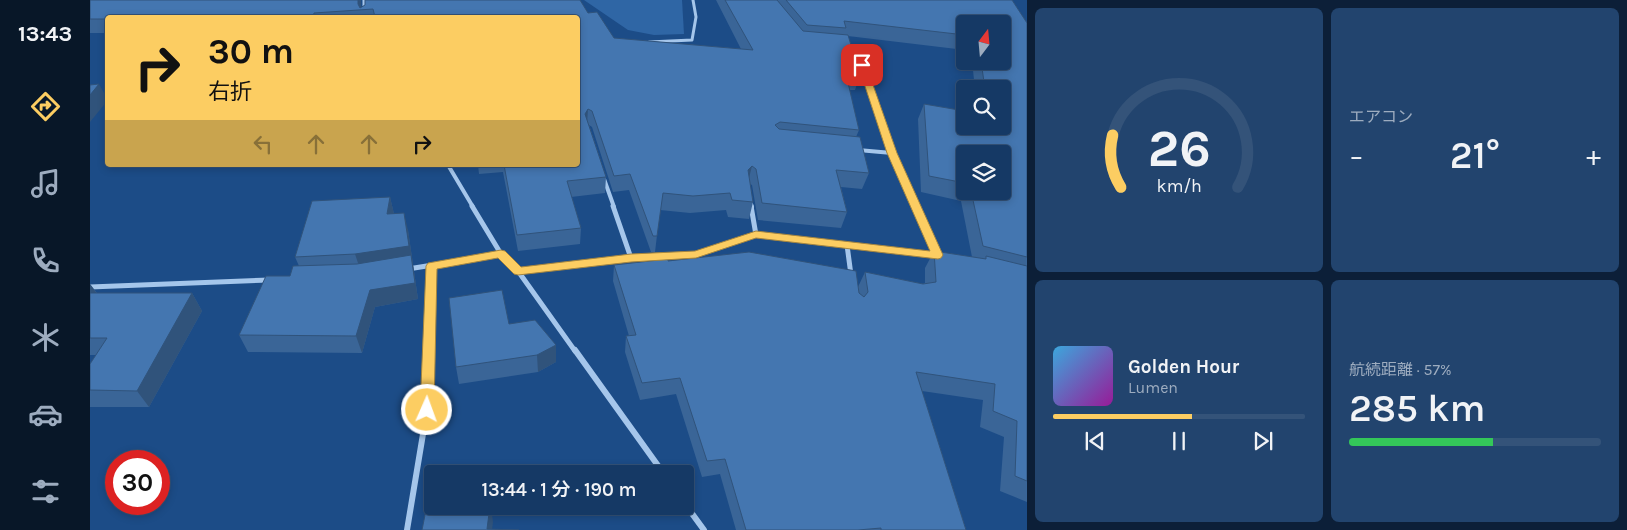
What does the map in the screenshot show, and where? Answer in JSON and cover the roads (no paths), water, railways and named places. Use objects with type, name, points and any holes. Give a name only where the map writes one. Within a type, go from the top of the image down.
[{"type":"street","points":[[364,0],[364,15]]},
{"type":"street","points":[[645,42],[692,40],[696,17],[693,0]]},
{"type":"street","points":[[838,46],[856,47],[892,153],[938,255]]},
{"type":"street","points":[[853,149],[892,153]]},
{"type":"street","points":[[449,167],[501,254],[518,271],[658,465]]},
{"type":"street","points":[[601,169],[631,258]]},
{"type":"street","points":[[749,196],[756,235]]},
{"type":"street","points":[[518,271],[631,258],[696,254],[756,235],[938,255],[947,258]]},
{"type":"street","points":[[847,245],[852,282]]},
{"type":"street","points":[[405,270],[501,254]]},
{"type":"street","points":[[407,530],[427,410],[432,266]]},
{"type":"street","points":[[90,287],[274,280]]},
{"type":"street","points":[[693,515],[704,530]]}]
